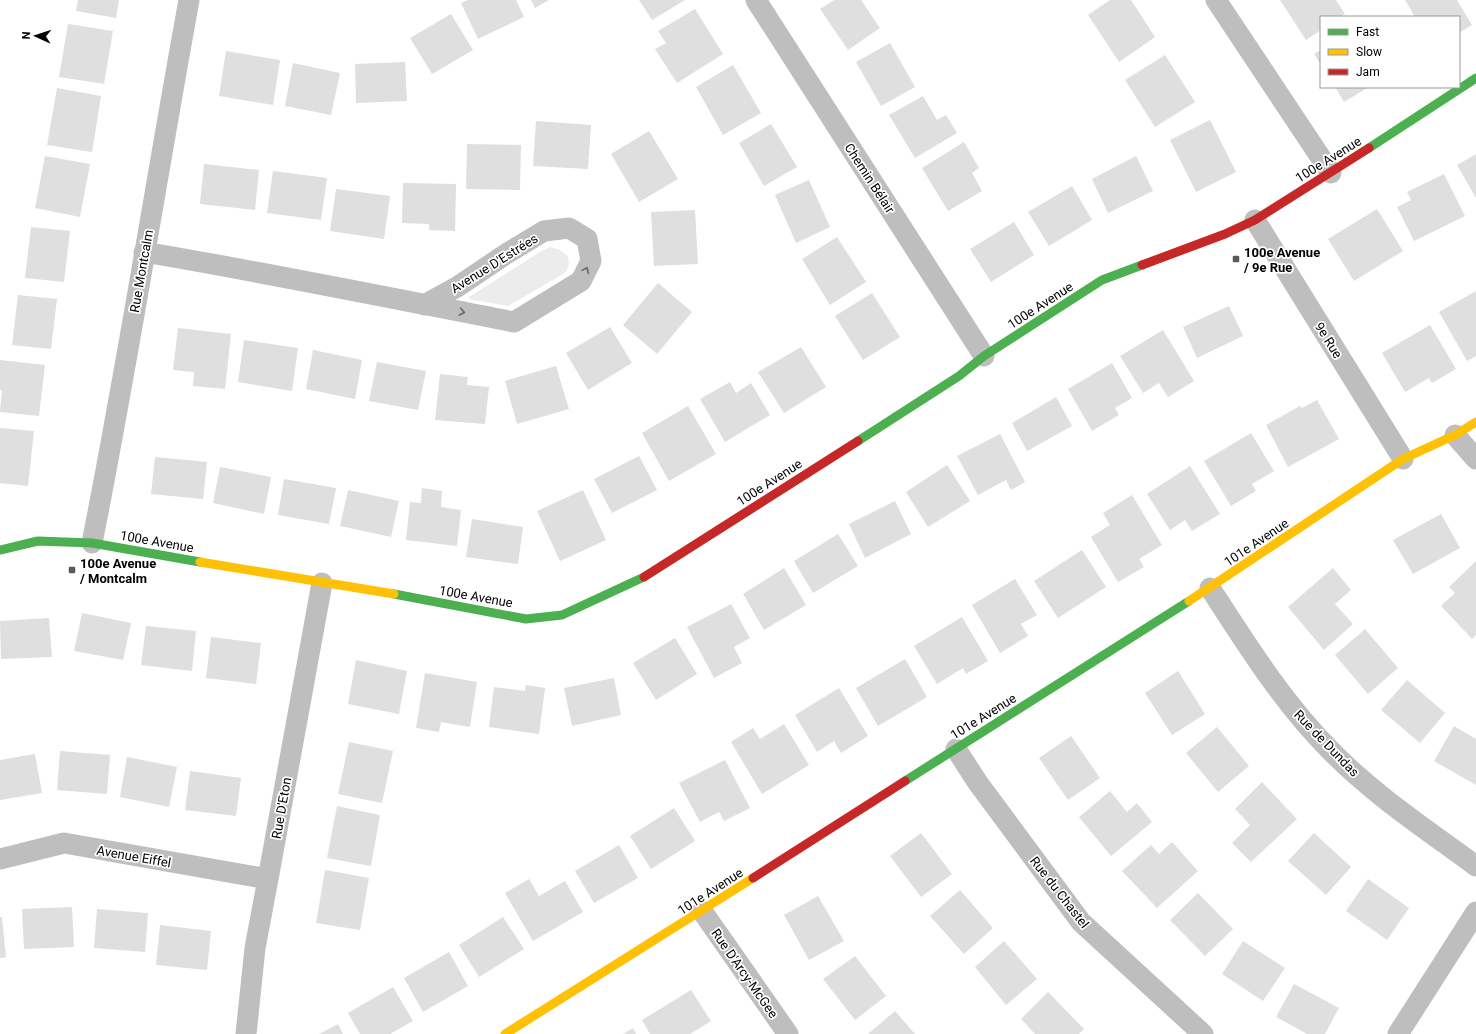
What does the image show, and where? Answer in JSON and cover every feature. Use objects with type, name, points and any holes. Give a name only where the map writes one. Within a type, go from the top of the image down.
[{"type":"street","name":"Rue Montcalm","points":[[92,543],[113,434],[189,0]]},
{"type":"street","name":"Chemin Bélair","points":[[756,0],[984,356]]},
{"type":"street","points":[[1216,0],[1331,173]]},
{"type":"street","name":"100e Avenue","points":[[0,550],[38,541],[92,543],[322,583],[350,586],[526,619],[562,615],[640,580],[953,380],[984,356],[1102,280],[1225,234],[1255,220],[1331,173],[1476,78]]},
{"type":"street","name":"9e Rue","points":[[1255,220],[1403,459]]},
{"type":"street","name":"Avenue D'Estrées","points":[[144,252],[351,290],[424,305],[514,322],[581,281],[590,261],[587,239],[569,228],[544,231],[456,287],[424,305]]},
{"type":"street","name":"101e Avenue","points":[[505,1034],[702,911],[1210,588],[1403,459],[1455,435],[1476,422]]},
{"type":"street","points":[[1455,435],[1476,459]]},
{"type":"street","name":"Rue D'Eton","points":[[246,1034],[255,948],[322,583]]},
{"type":"street","name":"Rue de Dundas","points":[[1210,588],[1242,637],[1288,702],[1331,751],[1381,797],[1476,866]]},
{"type":"street","name":"Rue du Chastel","points":[[956,749],[978,783],[1081,922],[1202,1034]]},
{"type":"street","name":"Avenue Eiffel","points":[[0,859],[64,843],[268,879]]},
{"type":"street","name":"Rue D'Arcy-McGee","points":[[702,911],[788,1034]]},
{"type":"street","points":[[1398,1034],[1476,912]]},
{"type":"street","points":[[1418,1004],[1418,1034]]},
{"type":"shaded area","points":[[550,247],[560,250],[568,256],[569,265],[565,273],[508,306],[469,299],[469,297]]},
{"type":"building","points":[[78,0],[119,0],[116,18],[76,11]]},
{"type":"building","points":[[468,0],[516,0],[524,17],[478,39],[461,3]]},
{"type":"building","points":[[531,0],[549,0],[535,8]]},
{"type":"building","points":[[639,0],[685,0],[652,20]]},
{"type":"building","points":[[834,0],[861,0],[880,28],[848,50],[820,9]]},
{"type":"building","points":[[1110,0],[1131,0],[1155,37],[1119,62],[1088,15]]},
{"type":"building","points":[[1280,0],[1336,0],[1345,14],[1342,16],[1320,16],[1320,31],[1306,40]]},
{"type":"building","points":[[1405,0],[1457,0],[1472,25],[1460,32],[1460,16],[1414,16]]},
{"type":"building","points":[[695,9],[723,54],[677,83],[655,49],[666,43],[658,31]]},
{"type":"building","points":[[451,14],[473,50],[432,74],[410,38]]},
{"type":"building","points":[[68,24],[113,31],[104,84],[59,77]]},
{"type":"building","points":[[890,43],[915,87],[881,106],[856,62]]},
{"type":"building","points":[[226,51],[280,60],[273,105],[219,96]]},
{"type":"building","points":[[1320,51],[1320,63],[1314,54]]},
{"type":"building","points":[[1165,55],[1195,102],[1155,127],[1125,80]]},
{"type":"building","points":[[405,62],[407,101],[356,103],[355,64]]},
{"type":"building","points":[[293,63],[340,73],[331,115],[285,106]]},
{"type":"building","points":[[733,65],[761,113],[723,135],[696,87]]},
{"type":"building","points":[[57,88],[101,96],[92,152],[47,145]]},
{"type":"building","points":[[1336,88],[1367,88],[1344,102]]},
{"type":"building","points":[[923,96],[937,120],[946,115],[957,133],[915,158],[889,115]]},
{"type":"building","points":[[1210,120],[1236,172],[1196,192],[1170,140]]},
{"type":"building","points":[[536,121],[591,125],[588,169],[533,166]]},
{"type":"building","points":[[771,124],[797,167],[764,186],[739,143]]},
{"type":"building","points":[[649,131],[678,179],[639,202],[611,154]]},
{"type":"building","points":[[964,142],[979,168],[972,173],[982,191],[948,211],[922,168]]},
{"type":"building","points":[[467,144],[521,145],[520,190],[466,189]]},
{"type":"building","points":[[1476,154],[1476,198],[1457,165]]},
{"type":"building","points":[[45,156],[90,164],[80,217],[35,208]]},
{"type":"building","points":[[1136,156],[1153,191],[1108,213],[1092,179]]},
{"type":"building","points":[[204,164],[259,170],[255,210],[200,204]]},
{"type":"building","points":[[273,171],[327,178],[321,220],[267,213]]},
{"type":"building","points":[[1444,174],[1465,216],[1414,241],[1397,207],[1411,200],[1407,192]]},
{"type":"building","points":[[809,180],[830,227],[796,243],[775,195]]},
{"type":"building","points":[[403,183],[456,184],[455,231],[429,230],[429,224],[402,223]]},
{"type":"building","points":[[1072,186],[1092,220],[1049,246],[1028,212]]},
{"type":"building","points":[[336,189],[390,196],[384,239],[330,231]]},
{"type":"building","points":[[1377,209],[1403,251],[1354,281],[1328,239]]},
{"type":"building","points":[[695,210],[698,264],[654,266],[651,212]]},
{"type":"building","points":[[1014,222],[1034,255],[991,282],[970,249]]},
{"type":"building","points":[[31,227],[70,231],[64,282],[25,278]]},
{"type":"building","points":[[837,237],[866,282],[830,305],[802,259]]},
{"type":"building","points":[[658,283],[692,312],[657,354],[623,325]]},
{"type":"building","points":[[1476,291],[1476,356],[1467,361],[1439,312]]},
{"type":"building","points":[[872,293],[900,337],[863,360],[835,316]]},
{"type":"building","points":[[18,295],[57,299],[51,349],[12,345]]},
{"type":"building","points":[[1229,306],[1243,336],[1197,358],[1183,327]]},
{"type":"building","points":[[1430,325],[1456,369],[1432,383],[1429,378],[1405,392],[1382,353]]},
{"type":"building","points":[[610,327],[632,363],[588,390],[566,353]]},
{"type":"building","points":[[178,328],[231,334],[225,389],[193,386],[194,372],[173,370]]},
{"type":"building","points":[[1163,330],[1194,381],[1168,397],[1159,383],[1143,393],[1120,356]]},
{"type":"building","points":[[244,340],[298,348],[292,391],[238,382]]},
{"type":"building","points":[[801,347],[826,387],[784,413],[758,372]]},
{"type":"building","points":[[313,350],[362,360],[355,399],[306,389]]},
{"type":"building","points":[[0,360],[45,365],[39,416],[0,412],[2,390],[0,390]]},
{"type":"building","points":[[377,362],[426,371],[418,410],[369,401]]},
{"type":"building","points":[[1112,363],[1132,398],[1115,408],[1119,415],[1092,431],[1068,389]]},
{"type":"building","points":[[556,366],[569,409],[517,424],[505,381]]},
{"type":"building","points":[[440,374],[468,377],[467,385],[489,387],[485,424],[435,420]]},
{"type":"building","points":[[730,382],[736,393],[751,383],[770,415],[725,442],[700,399]]},
{"type":"building","points":[[1056,397],[1072,426],[1027,451],[1012,423]]},
{"type":"building","points":[[1317,400],[1339,439],[1288,467],[1266,425],[1300,406],[1302,408]]},
{"type":"building","points":[[688,406],[716,454],[669,481],[642,433]]},
{"type":"building","points":[[0,428],[34,431],[28,486],[0,483]]},
{"type":"building","points":[[1251,433],[1274,471],[1252,484],[1256,491],[1231,506],[1204,461]]},
{"type":"building","points":[[1000,434],[1025,482],[1011,490],[1006,480],[978,495],[957,456]]},
{"type":"building","points":[[639,456],[657,490],[612,513],[594,479]]},
{"type":"building","points":[[155,457],[207,462],[203,499],[151,494]]},
{"type":"building","points":[[947,465],[970,501],[928,527],[906,492]]},
{"type":"building","points":[[1190,466],[1220,514],[1192,531],[1185,520],[1170,530],[1147,494]]},
{"type":"building","points":[[220,467],[271,477],[264,514],[213,503]]},
{"type":"building","points":[[284,479],[336,488],[329,524],[278,515]]},
{"type":"building","points":[[422,488],[442,491],[441,507],[461,510],[457,546],[406,540],[410,502],[421,503]]},
{"type":"building","points":[[348,490],[399,501],[391,537],[340,526]]},
{"type":"building","points":[[583,490],[606,540],[560,561],[537,511]]},
{"type":"building","points":[[1132,495],[1162,545],[1139,559],[1144,567],[1118,582],[1091,537],[1110,525],[1103,513]]},
{"type":"building","points":[[895,501],[911,534],[865,558],[849,524]]},
{"type":"building","points":[[1441,514],[1460,548],[1413,574],[1393,540]]},
{"type":"building","points":[[472,519],[523,527],[518,564],[466,557]]},
{"type":"building","points":[[838,534],[858,566],[813,593],[794,561]]},
{"type":"building","points":[[1082,550],[1106,587],[1058,618],[1034,581]]},
{"type":"building","points":[[1476,561],[1476,635],[1472,639],[1441,606],[1455,593],[1449,587]]},
{"type":"building","points":[[784,568],[806,605],[764,630],[743,594]]},
{"type":"building","points":[[1333,568],[1351,590],[1335,604],[1353,624],[1324,650],[1288,607]]},
{"type":"building","points":[[1015,579],[1037,615],[1021,624],[1028,636],[1000,653],[972,605]]},
{"type":"building","points":[[731,604],[750,638],[734,647],[742,663],[714,678],[687,627]]},
{"type":"building","points":[[82,613],[131,623],[123,660],[74,651]]},
{"type":"building","points":[[962,617],[988,661],[966,674],[963,668],[937,684],[914,646]]},
{"type":"building","points":[[49,618],[52,657],[1,659],[0,621]]},
{"type":"building","points":[[146,626],[196,631],[192,671],[141,665]]},
{"type":"building","points":[[1365,629],[1398,668],[1368,694],[1335,655]]},
{"type":"building","points":[[211,637],[261,643],[256,684],[206,678]]},
{"type":"building","points":[[675,638],[697,674],[656,700],[633,663]]},
{"type":"building","points":[[905,659],[927,697],[878,726],[856,688]]},
{"type":"building","points":[[356,660],[407,671],[399,714],[348,704]]},
{"type":"building","points":[[1178,671],[1205,714],[1172,735],[1145,693]]},
{"type":"building","points":[[425,673],[477,682],[470,727],[441,722],[439,732],[416,728]]},
{"type":"building","points":[[614,678],[621,715],[572,726],[564,688]]},
{"type":"building","points":[[1407,680],[1445,713],[1420,743],[1381,710]]},
{"type":"building","points":[[526,685],[545,688],[539,734],[489,727],[494,687],[525,691]]},
{"type":"building","points":[[839,688],[868,736],[841,753],[834,741],[817,752],[795,715]]},
{"type":"building","points":[[784,724],[809,765],[762,794],[731,742],[753,728],[760,739]]},
{"type":"building","points":[[1454,726],[1476,739],[1476,785],[1434,761]]},
{"type":"building","points":[[1217,727],[1249,766],[1218,792],[1186,753]]},
{"type":"building","points":[[1071,736],[1100,778],[1068,800],[1039,758]]},
{"type":"building","points":[[349,742],[393,751],[382,803],[338,794]]},
{"type":"building","points":[[60,751],[110,755],[107,794],[57,790]]},
{"type":"building","points":[[35,754],[42,793],[0,800],[0,760]]},
{"type":"building","points":[[127,757],[177,767],[169,807],[120,797]]},
{"type":"building","points":[[725,760],[750,808],[724,821],[719,812],[700,822],[679,783]]},
{"type":"building","points":[[190,771],[241,778],[236,816],[185,810]]},
{"type":"building","points":[[1262,782],[1297,819],[1251,862],[1232,843],[1250,825],[1235,809]]},
{"type":"building","points":[[1110,791],[1127,812],[1137,803],[1152,822],[1111,856],[1079,817]]},
{"type":"building","points":[[337,806],[380,815],[371,866],[327,858]]},
{"type":"building","points":[[674,808],[695,841],[651,869],[630,836]]},
{"type":"building","points":[[921,833],[952,874],[921,897],[890,856]]},
{"type":"building","points":[[1314,833],[1351,867],[1326,895],[1288,861]]},
{"type":"building","points":[[1172,842],[1198,871],[1157,908],[1122,871],[1151,845],[1159,854]]},
{"type":"building","points":[[619,845],[638,878],[594,903],[575,871]]},
{"type":"building","points":[[325,870],[369,878],[360,930],[316,923]]},
{"type":"building","points":[[529,879],[539,896],[565,881],[583,912],[533,941],[505,893]]},
{"type":"building","points":[[1368,879],[1409,908],[1387,940],[1346,911]]},
{"type":"building","points":[[960,890],[993,928],[964,954],[930,916]]},
{"type":"building","points":[[1198,893],[1233,929],[1205,956],[1170,920]]},
{"type":"building","points":[[818,896],[844,941],[809,960],[784,915]]},
{"type":"building","points":[[72,907],[74,947],[24,949],[22,909]]},
{"type":"building","points":[[97,909],[148,913],[145,952],[94,948]]},
{"type":"building","points":[[0,917],[2,917],[6,957],[0,958]]},
{"type":"building","points":[[503,917],[524,949],[479,977],[459,945]]},
{"type":"building","points":[[160,925],[211,931],[207,970],[156,965]]},
{"type":"building","points":[[1004,941],[1037,979],[1006,1005],[975,967]]},
{"type":"building","points":[[1243,941],[1285,968],[1263,1001],[1222,974]]},
{"type":"building","points":[[449,952],[468,986],[423,1012],[404,978]]},
{"type":"building","points":[[855,956],[886,996],[855,1020],[823,979]]},
{"type":"building","points":[[1294,984],[1339,1008],[1325,1034],[1307,1034],[1276,1017]]},
{"type":"building","points":[[393,987],[413,1021],[390,1034],[360,1034],[348,1013]]},
{"type":"building","points":[[691,990],[711,1021],[690,1034],[650,1034],[642,1020]]},
{"type":"building","points":[[1048,992],[1084,1029],[1079,1034],[1035,1034],[1021,1019]]},
{"type":"building","points":[[895,1011],[915,1034],[868,1034]]},
{"type":"building","points":[[338,1024],[343,1034],[319,1034]]},
{"type":"building","points":[[633,1028],[636,1034],[623,1034]]},
{"type":"traffic: fast","points":[[1369,148],[1476,78]]},
{"type":"traffic: fast","points":[[858,441],[959,376],[984,356],[1102,280],[1142,265]]},
{"type":"traffic: fast","points":[[0,550],[38,541],[92,543],[200,562]]},
{"type":"traffic: fast","points":[[394,594],[526,619],[562,615],[644,577]]},
{"type":"traffic: fast","points":[[905,781],[1189,601]]},
{"type":"traffic: slow","points":[[1189,601],[1403,459],[1455,435],[1476,422]]},
{"type":"traffic: slow","points":[[200,562],[394,594]]},
{"type":"traffic: slow","points":[[505,1034],[753,878]]},
{"type":"traffic: jam","points":[[1142,265],[1225,234],[1255,220],[1369,148]]},
{"type":"traffic: jam","points":[[644,577],[858,441]]},
{"type":"traffic: jam","points":[[753,878],[905,781]]},
{"type":"place","name":"100e Avenue / 9e Rue","points":[[1236,259]]},
{"type":"place","name":"100e Avenue / Montcalm","points":[[72,570]]}]
